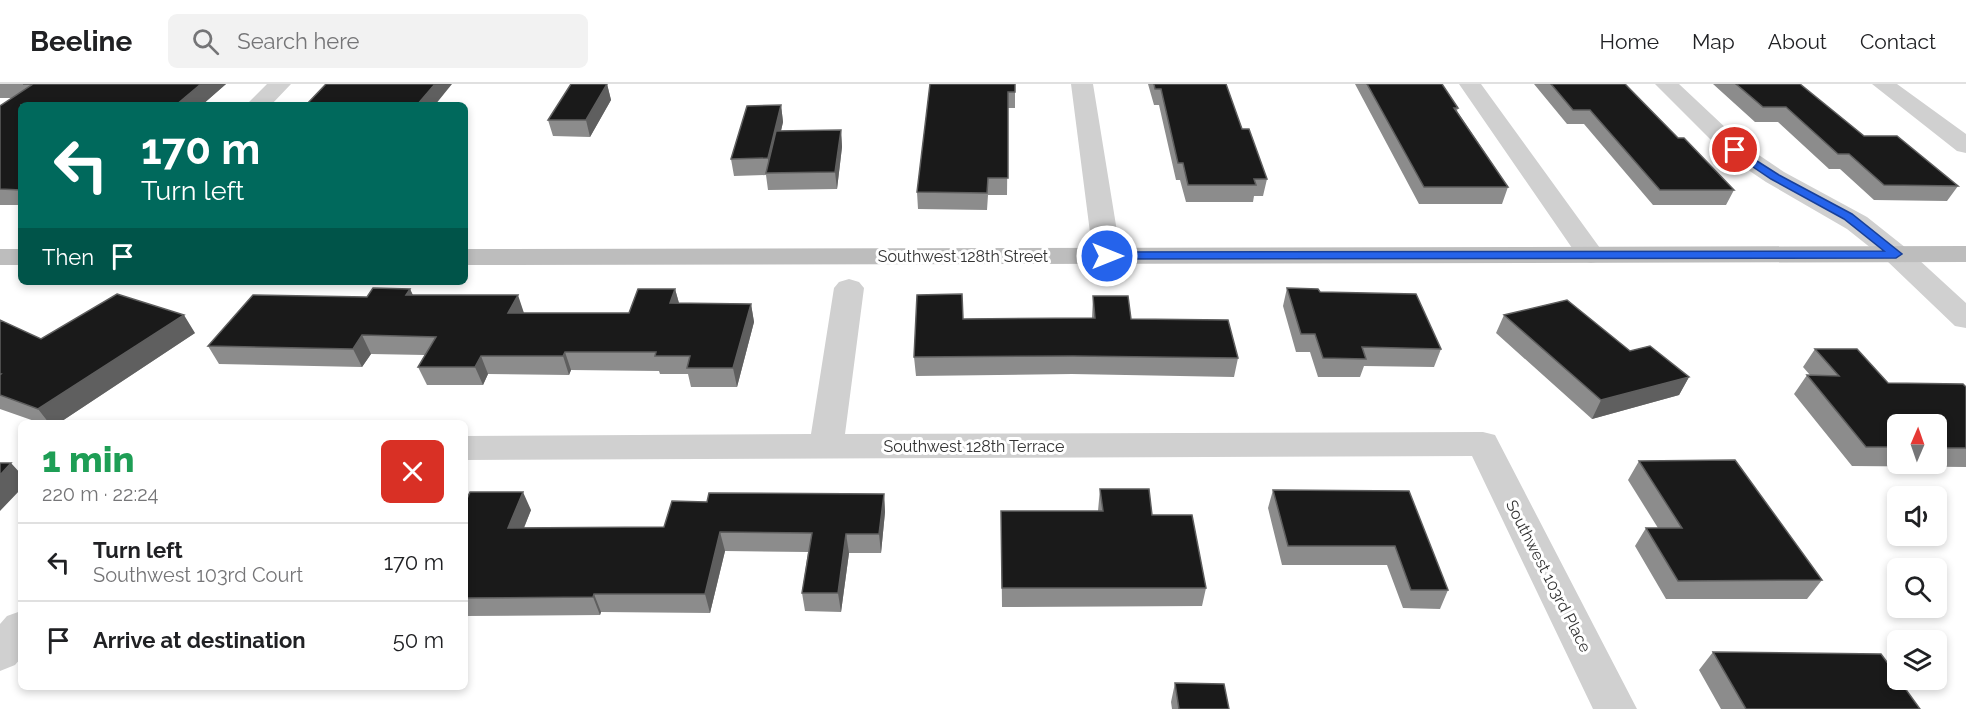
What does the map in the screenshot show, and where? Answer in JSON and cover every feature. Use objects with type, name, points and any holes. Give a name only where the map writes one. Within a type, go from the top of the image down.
[{"type":"street","points":[[261,102],[280,84]]},
{"type":"street","points":[[1082,84],[1107,256]]},
{"type":"street","points":[[1470,84],[1590,255]]},
{"type":"street","points":[[1666,84],[1735,150],[1775,177],[1848,217],[1896,254],[1966,319]]},
{"type":"street","points":[[1882,84],[1966,146]]},
{"type":"street","name":"Southwest 128th Street","points":[[468,257],[1966,254]]},
{"type":"street","points":[[0,258],[18,257]]},
{"type":"street","points":[[826,447],[849,288]]},
{"type":"street","name":"Southwest 128th Terrace","points":[[468,448],[1483,444]]},
{"type":"street","name":"Southwest 103rd Place","points":[[1483,444],[1615,709]]},
{"type":"street","points":[[0,653],[18,631]]},
{"type":"building","points":[[33,84],[201,84],[180,102],[18,102],[18,190],[0,189],[0,106]]},
{"type":"building","points":[[326,84],[435,84],[420,102],[309,102]]},
{"type":"building","points":[[571,84],[607,84],[586,120],[548,120]]},
{"type":"building","points":[[930,84],[1015,84],[1015,92],[1008,92],[1008,178],[988,178],[987,193],[917,192]]},
{"type":"building","points":[[1154,84],[1226,84],[1242,129],[1249,129],[1267,179],[1254,179],[1256,185],[1188,185],[1183,163],[1178,163],[1161,89],[1155,89]]},
{"type":"building","points":[[1367,84],[1442,84],[1458,108],[1454,108],[1508,187],[1424,187]]},
{"type":"building","points":[[1551,84],[1625,84],[1678,138],[1684,138],[1734,190],[1660,190],[1590,110],[1573,110]]},
{"type":"building","points":[[1736,84],[1800,84],[1864,136],[1897,136],[1958,186],[1884,185],[1849,154],[1838,154],[1786,107],[1763,107]]},
{"type":"building","points":[[781,105],[768,158],[731,159],[747,106]]},
{"type":"building","points":[[841,130],[835,172],[766,173],[776,131]]},
{"type":"building","points":[[373,288],[410,289],[406,295],[518,295],[508,313],[629,313],[638,289],[675,289],[670,303],[751,304],[733,368],[687,368],[690,356],[655,356],[656,352],[565,352],[563,356],[481,356],[475,367],[418,367],[436,337],[362,335],[353,349],[208,346],[253,295],[367,297]]},
{"type":"building","points":[[1287,288],[1318,289],[1320,292],[1416,294],[1441,349],[1362,347],[1366,359],[1323,358],[1315,334],[1301,334]]},
{"type":"building","points":[[117,294],[184,315],[38,409],[0,395],[0,320],[41,339]]},
{"type":"building","points":[[962,294],[963,319],[1095,318],[1093,296],[1128,296],[1131,319],[1228,320],[1238,358],[914,357],[917,295]]},
{"type":"building","points":[[1567,300],[1630,351],[1650,346],[1689,377],[1601,400],[1504,315]]},
{"type":"building","points":[[1815,349],[1857,349],[1888,383],[1963,384],[1966,387],[1966,448],[1947,448],[1947,414],[1887,414],[1887,447],[1866,447],[1807,375],[1839,376]]},
{"type":"building","points":[[1735,460],[1822,580],[1678,581],[1646,528],[1682,528],[1639,461]]},
{"type":"building","points":[[0,463],[11,463],[0,475]]},
{"type":"building","points":[[1100,489],[1149,489],[1152,515],[1192,515],[1206,588],[1002,588],[1001,511],[1103,511]]},
{"type":"building","points":[[1273,490],[1409,491],[1448,590],[1411,590],[1395,546],[1288,546]]},
{"type":"building","points":[[470,492],[523,492],[508,528],[664,527],[672,501],[707,502],[709,493],[884,494],[879,534],[846,534],[838,593],[802,593],[812,533],[720,532],[705,594],[594,594],[593,597],[468,598],[468,496]]},
{"type":"building","points":[[1713,652],[1881,654],[1887,662],[1887,690],[1906,690],[1920,709],[1746,709]]},
{"type":"building","points":[[1175,683],[1224,684],[1229,709],[1179,709]]},
{"type":"route","points":[[1107,256],[1896,254],[1848,217],[1775,177],[1735,150]]}]
